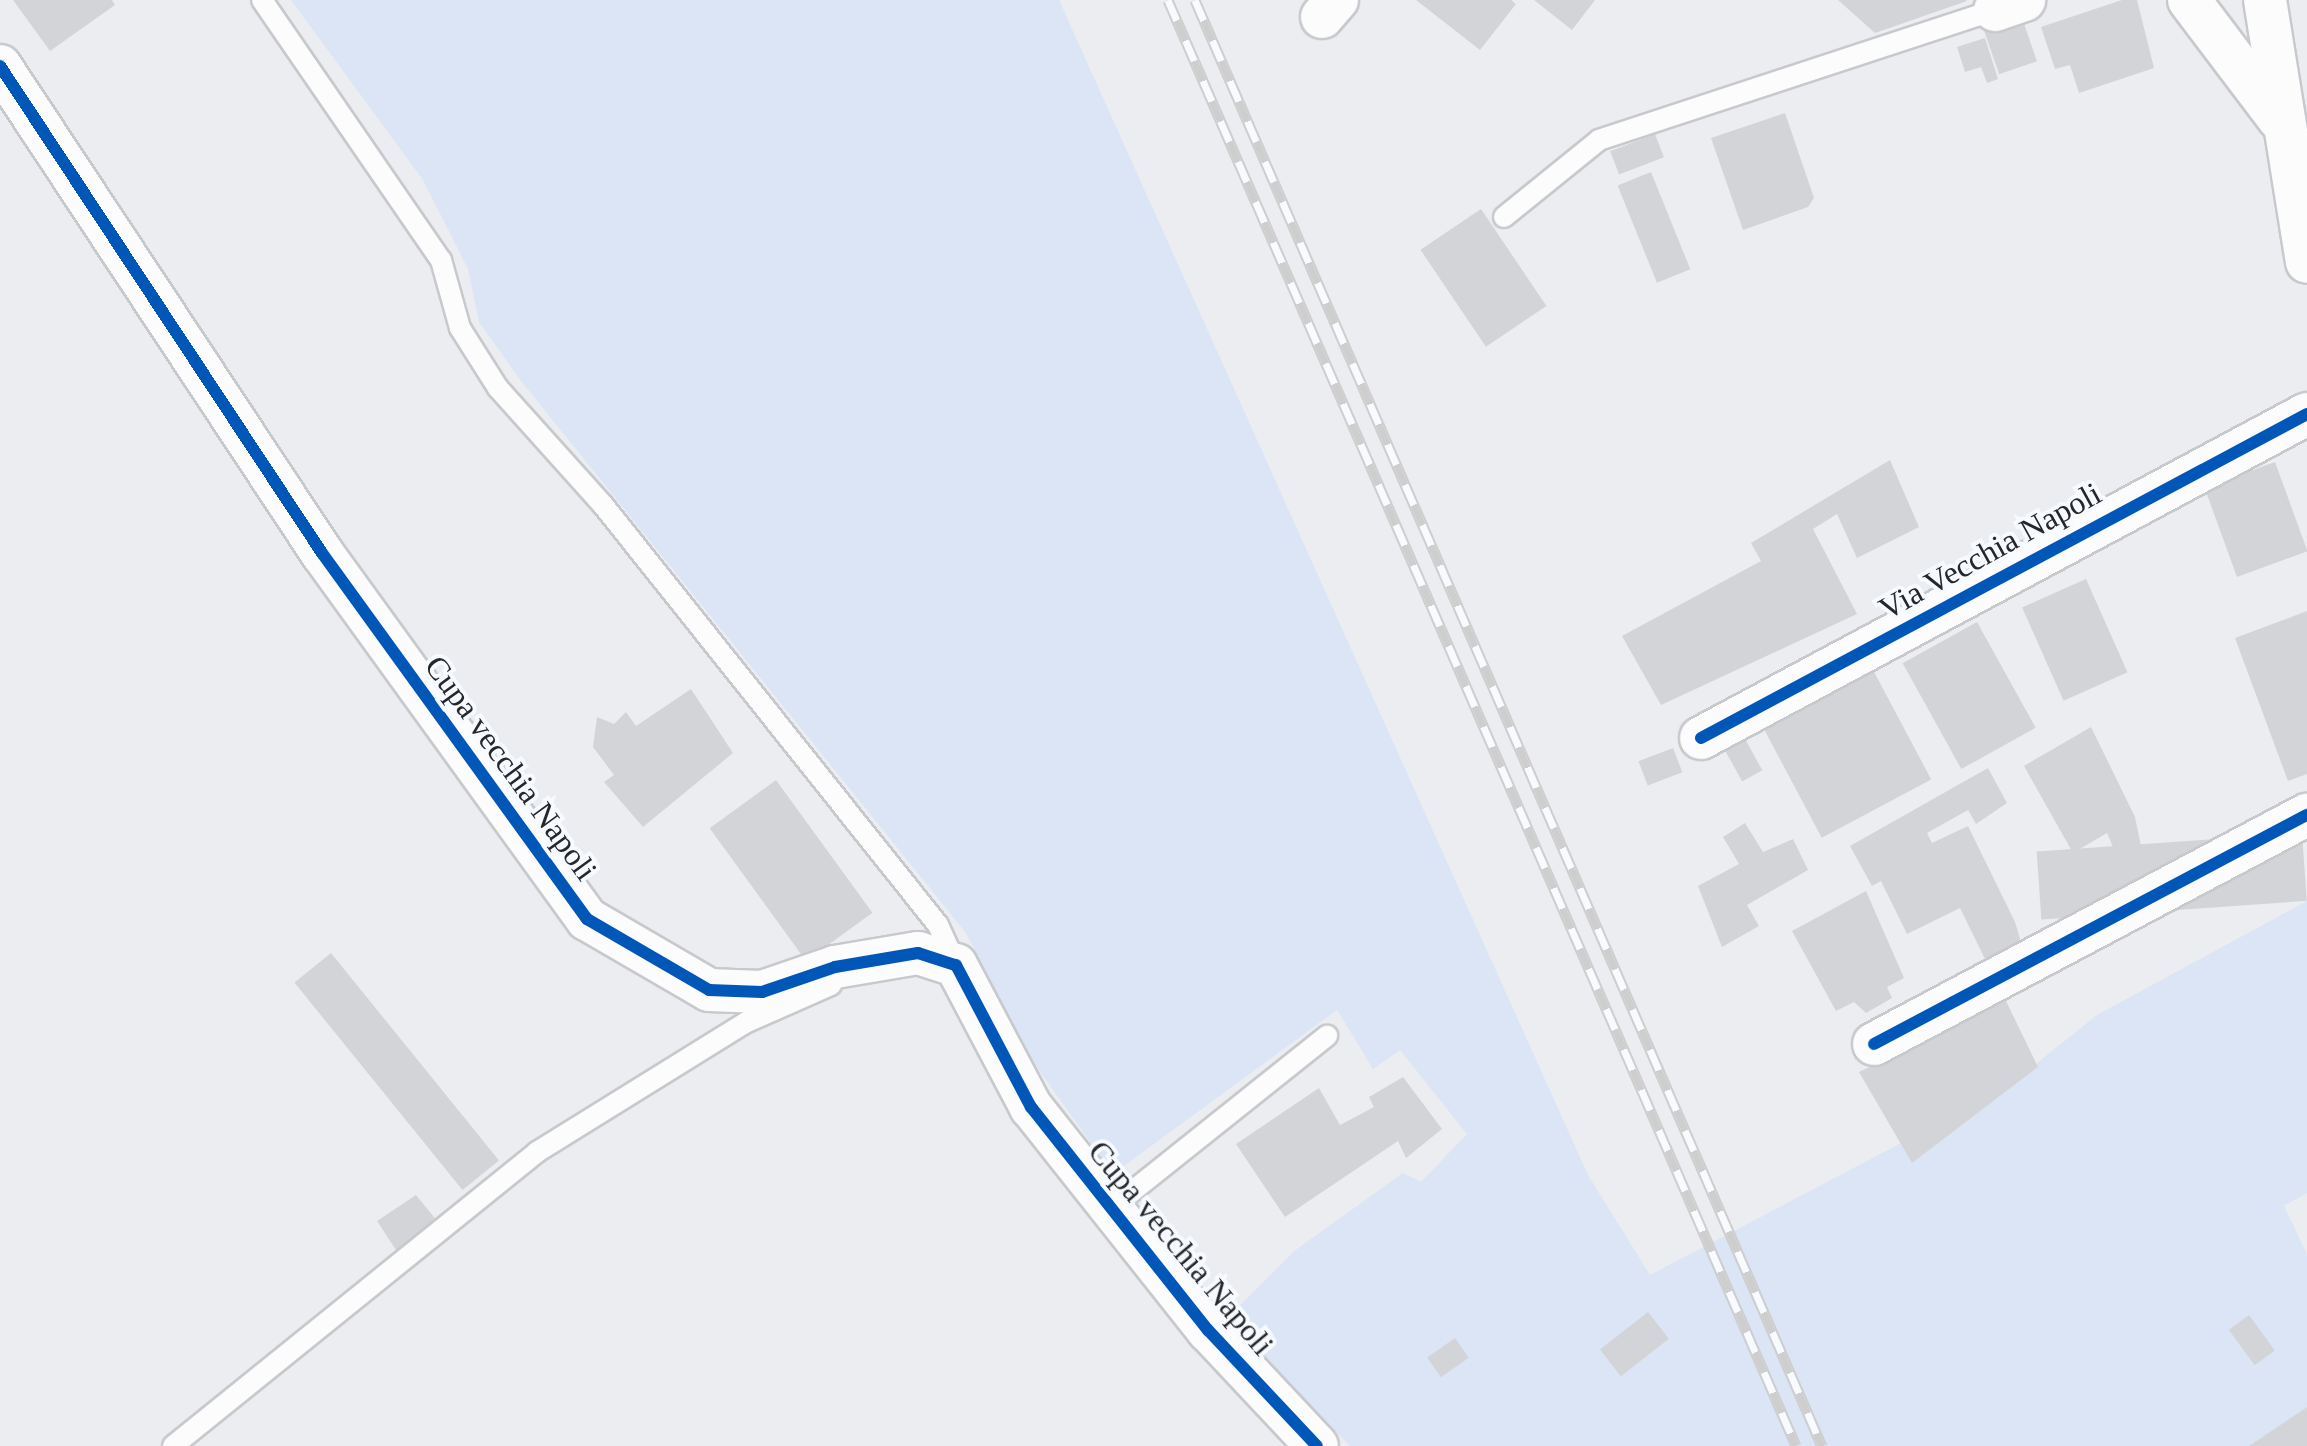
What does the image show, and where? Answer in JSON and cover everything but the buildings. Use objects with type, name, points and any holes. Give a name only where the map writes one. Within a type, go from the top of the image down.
[{"type":"street","points":[[2189,0],[2280,120]]},
{"type":"street","points":[[2265,0],[2280,120],[2307,262]]},
{"type":"street","name":"Cupa vecchia Napoli","points":[[0,66],[322,553],[587,919],[709,990],[762,992],[835,968],[858,969],[918,952],[956,964],[1031,1107],[1110,1209],[1317,1446]]},
{"type":"street","name":"Via Vecchia Napoli","points":[[1700,738],[2307,414]]},
{"type":"street","points":[[1874,1044],[2307,815]]},
{"type":"lane","points":[[262,0],[441,260],[460,328],[498,388],[602,505],[925,910],[956,964]]},
{"type":"lane","points":[[1504,217],[1600,140],[2010,5]]},
{"type":"lane","points":[[173,1446],[537,1152],[747,1022],[804,1002],[858,969]]},
{"type":"lane","points":[[1110,1209],[1327,1036]]},
{"type":"shaded area","points":[[291,0],[1059,0],[1588,1175],[1650,1275],[1901,1143],[1913,1162],[2097,1015],[2307,901],[2307,1193],[2284,1206],[2307,1254],[2307,1407],[2249,1446],[1350,1446],[1227,1318],[1294,1251],[1403,1173],[1421,1182],[1467,1134],[1400,1050],[1373,1069],[1337,1010],[1113,1174],[1031,1059],[966,933],[521,381],[479,322],[468,269],[423,180]]},
{"type":"railway","points":[[1168,0],[1796,1446]]},
{"type":"railway","points":[[1195,0],[1822,1446]]},
{"type":"cycle path","points":[[0,66],[322,553],[587,919],[709,990],[762,992],[835,967],[918,953],[956,965],[1031,1107],[1208,1330],[1317,1446]]},
{"type":"cycle path","points":[[1701,738],[2307,414]]},
{"type":"cycle path","points":[[1874,1044],[2307,815]]}]
